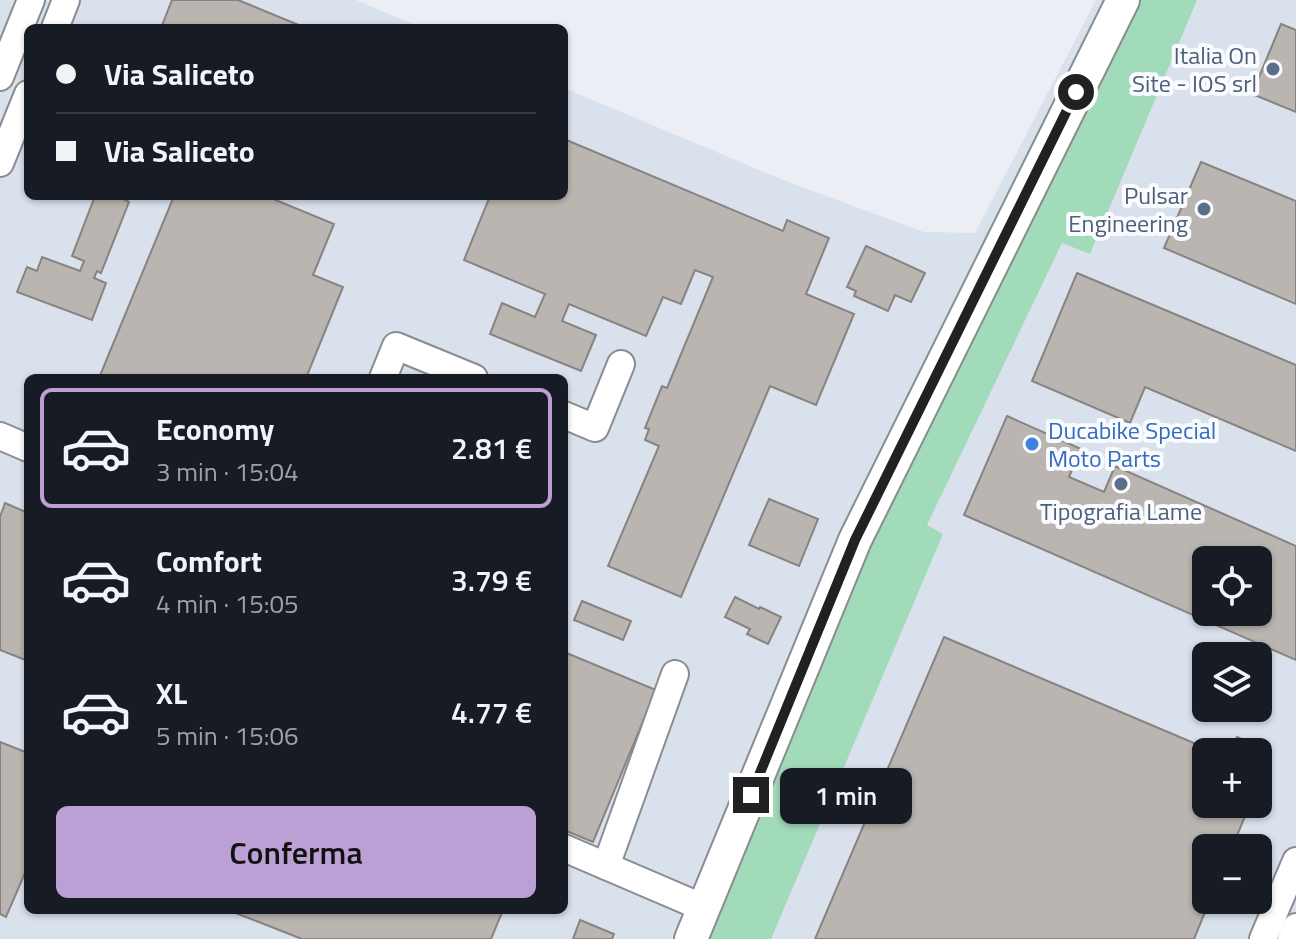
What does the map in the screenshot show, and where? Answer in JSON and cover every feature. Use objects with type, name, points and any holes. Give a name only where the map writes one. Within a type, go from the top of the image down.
[{"type":"main road","points":[[691,939],[855,540],[1123,0]]},
{"type":"street","points":[[0,77],[31,0]]},
{"type":"street","points":[[57,24],[66,0]]},
{"type":"street","points":[[0,163],[24,104]]},
{"type":"street","points":[[385,374],[396,346],[464,374]]},
{"type":"street","points":[[568,417],[595,428],[621,364]]},
{"type":"street","points":[[0,436],[24,446]]},
{"type":"street","points":[[606,866],[675,674]]},
{"type":"street","points":[[568,850],[704,908]]},
{"type":"street","points":[[1263,939],[1296,861]]},
{"type":"street","points":[[1291,939],[1296,927]]},
{"type":"shaded area","points":[[0,0],[356,0],[413,24],[24,24],[24,200],[568,200],[568,90],[783,180],[924,232],[975,233],[1096,0],[1296,0],[1296,939],[0,939]]},
{"type":"green space","points":[[1138,0],[1197,0],[1090,254],[1062,243],[927,525],[943,534],[771,939],[706,939],[858,569]]},
{"type":"building","points":[[172,0],[238,0],[296,24],[163,24]]},
{"type":"building","points":[[1281,24],[1296,30],[1296,112],[1252,94]]},
{"type":"building","points":[[568,141],[783,231],[787,220],[829,238],[806,294],[854,314],[816,405],[770,386],[681,597],[608,566],[659,446],[645,440],[649,429],[645,428],[662,386],[667,388],[713,277],[695,270],[681,304],[663,297],[646,336],[569,304],[562,321],[596,335],[581,371],[490,334],[502,303],[535,317],[545,294],[464,260],[488,200],[568,200]]},
{"type":"building","points":[[1201,162],[1296,201],[1296,304],[1164,248]]},
{"type":"building","points":[[93,200],[129,202],[101,273],[97,271],[94,278],[106,283],[92,320],[17,292],[27,267],[37,271],[42,257],[80,271],[84,261],[72,256]]},
{"type":"building","points":[[172,200],[276,200],[334,224],[313,275],[343,287],[308,374],[101,374]]},
{"type":"building","points":[[866,246],[925,273],[911,302],[895,295],[888,311],[854,296],[856,291],[847,287]]},
{"type":"building","points":[[1077,273],[1296,365],[1296,451],[1145,387],[1130,423],[1032,381]]},
{"type":"building","points":[[1007,416],[1081,449],[1069,477],[1104,492],[1115,466],[1296,546],[1296,660],[1272,650],[1272,642],[1255,642],[1218,626],[1272,626],[1272,546],[1192,546],[1192,615],[964,515]]},
{"type":"building","points":[[769,499],[818,519],[799,566],[749,545]]},
{"type":"building","points":[[5,503],[24,511],[24,659],[0,650],[0,517]]},
{"type":"building","points":[[735,597],[781,617],[768,644],[747,634],[750,629],[725,617]]},
{"type":"building","points":[[582,601],[631,621],[623,640],[574,620]]},
{"type":"building","points":[[944,637],[1192,742],[1192,818],[1244,818],[1238,834],[1192,834],[1192,914],[1204,914],[1194,939],[815,939]]},
{"type":"building","points":[[568,654],[656,690],[593,842],[568,832]]},
{"type":"building","points":[[0,742],[24,751],[24,875],[6,917],[0,914]]},
{"type":"building","points":[[238,914],[501,914],[491,939],[302,939]]},
{"type":"building","points":[[580,920],[614,934],[612,939],[573,939]]},
{"type":"place","name":"Italia On Site - IOS srl","points":[[1273,69]]},
{"type":"place","name":"Pulsar Engineering","points":[[1204,209]]},
{"type":"place","name":"Ducabike Special Moto Parts","points":[[1032,444]]},
{"type":"place","name":"Tipografia Lame","points":[[1121,484]]},
{"type":"route","points":[[751,795],[855,540],[1076,92]]}]
